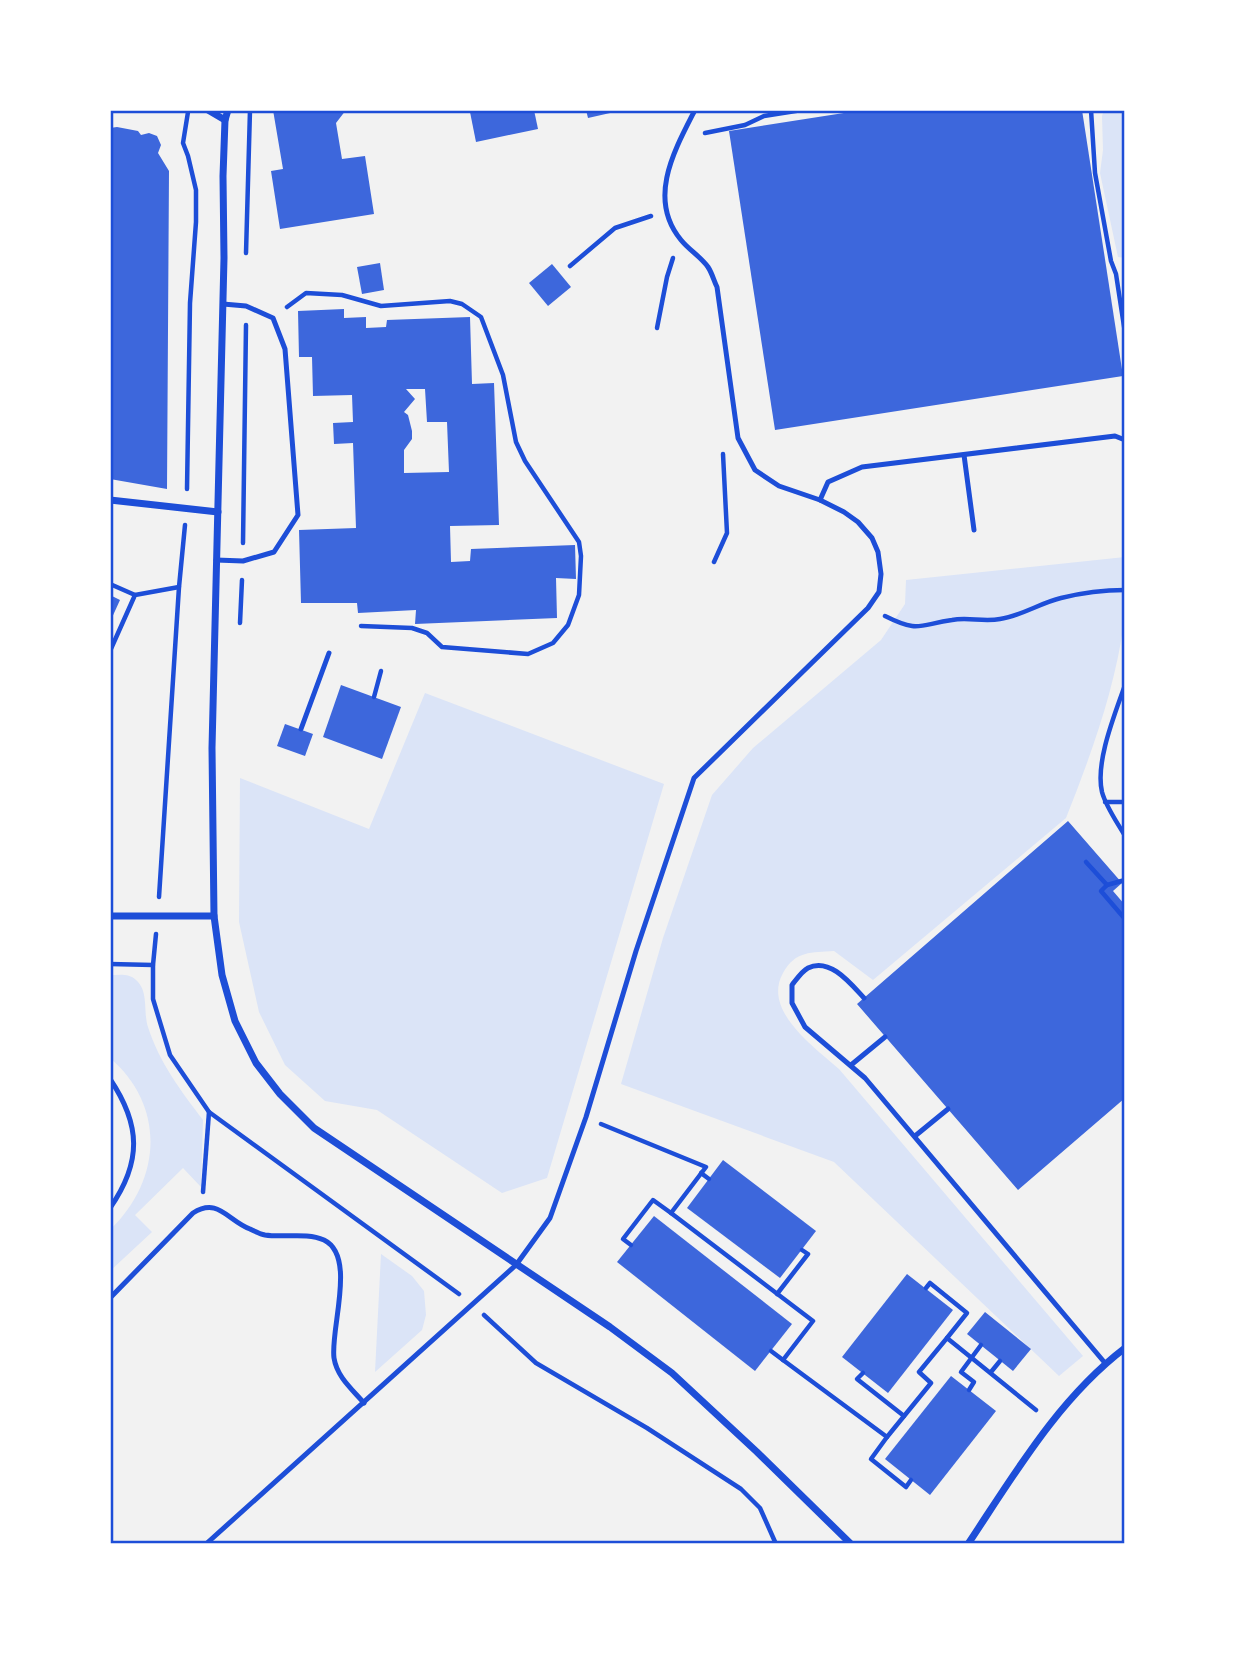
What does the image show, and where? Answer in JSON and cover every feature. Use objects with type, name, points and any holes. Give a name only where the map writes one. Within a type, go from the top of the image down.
[{"type":"street","points":[[208,110],[225,120]]},
{"type":"street","points":[[228,110],[225,120],[212,748],[214,916],[222,975],[235,1021],[256,1063],[280,1094],[314,1128],[610,1327],[673,1373],[851,1544]]},
{"type":"street","points":[[110,500],[218,512]]},
{"type":"street","points":[[110,916],[214,916]]},
{"type":"street","points":[[968,1544],[1050,1422],[1105,1363],[1125,1348]]},
{"type":"lane","points":[[206,1544],[516,1265],[550,1218],[586,1118],[636,951],[694,778],[869,608],[879,592],[881,574],[875,545],[858,522],[820,500],[779,486],[755,470],[738,438],[716,287],[709,267],[680,239],[665,211],[664,186],[671,161],[695,110]]},
{"type":"lane","points":[[216,561],[243,561],[274,552],[298,515],[285,349],[273,318],[246,306],[223,304]]},
{"type":"lane","points":[[820,500],[828,482],[862,467],[1115,436],[1125,440]]},
{"type":"lane","points":[[964,455],[974,530]]},
{"type":"lane","points":[[301,729],[329,653]]},
{"type":"lane","points":[[864,998],[840,974],[822,966],[807,968],[792,985],[792,1003],[805,1027],[865,1078],[1105,1363]]},
{"type":"lane","points":[[851,1065],[885,1037]]},
{"type":"lane","points":[[110,1079],[129,1114],[135,1136],[132,1160],[122,1190],[110,1208]]},
{"type":"lane","points":[[915,1136],[948,1109]]},
{"type":"lane","points":[[110,1298],[202,1207],[215,1207],[243,1226],[264,1235],[306,1236],[325,1241],[335,1251],[341,1267],[334,1358],[340,1377],[364,1403]]},
{"type":"path","points":[[188,110],[183,143],[196,190],[196,222],[190,303],[187,510],[179,587],[153,965],[153,999],[170,1055],[209,1112],[473,1305],[536,1363],[647,1428],[741,1489],[760,1508],[776,1544]]},
{"type":"path","points":[[246,266],[250,110]]},
{"type":"path","points":[[764,117],[767,110]]},
{"type":"path","points":[[681,137],[745,125],[764,117],[802,110]]},
{"type":"path","points":[[1091,110],[1095,173],[1125,333]]},
{"type":"path","points":[[570,266],[615,228],[665,211]]},
{"type":"path","points":[[657,328],[667,277],[680,239]]},
{"type":"path","points":[[273,318],[306,293],[342,295],[381,306],[450,301],[462,304],[481,317],[503,375],[516,442],[525,461],[579,542],[579,595],[568,625],[553,643],[528,654],[442,647],[427,633],[412,628],[361,626]]},
{"type":"path","points":[[240,622],[246,306]]},
{"type":"path","points":[[714,562],[727,533],[723,446],[738,438]]},
{"type":"path","points":[[110,584],[135,595],[179,587]]},
{"type":"path","points":[[869,608],[905,626],[924,627],[954,619],[1003,619],[1061,598],[1125,590]]},
{"type":"path","points":[[110,651],[135,595]]},
{"type":"path","points":[[374,697],[381,671]]},
{"type":"path","points":[[1125,685],[1105,744],[1101,788],[1105,802],[1125,836]]},
{"type":"path","points":[[1105,802],[1125,802]]},
{"type":"path","points":[[1086,862],[1107,885]]},
{"type":"path","points":[[1125,880],[1107,885],[1101,891],[1125,919]]},
{"type":"path","points":[[110,964],[153,965]]},
{"type":"path","points":[[202,1207],[209,1112]]},
{"type":"path","points":[[586,1118],[706,1167],[671,1213]]},
{"type":"path","points":[[701,1173],[709,1179]]},
{"type":"path","points":[[631,1245],[623,1239],[653,1200],[813,1321],[783,1360]]},
{"type":"path","points":[[777,1294],[808,1254],[802,1250]]},
{"type":"path","points":[[911,1480],[906,1487],[870,1459],[931,1382],[919,1373],[967,1313],[930,1283],[926,1288]]},
{"type":"path","points":[[947,1338],[1050,1422]]},
{"type":"path","points":[[969,1390],[974,1382],[961,1372],[981,1345]]},
{"type":"path","points":[[771,1351],[887,1437]]},
{"type":"path","points":[[991,1372],[1000,1361]]},
{"type":"path","points":[[863,1373],[857,1379],[904,1416]]},
{"type":"shaded area","points":[[1104,110],[1125,110],[1125,258],[1118,257],[1100,173]]},
{"type":"shaded area","points":[[1125,557],[1125,614],[1115,672],[1093,746],[1066,818],[873,980],[834,951],[818,952],[793,960],[783,973],[778,987],[779,1001],[794,1027],[839,1069],[1083,1356],[1059,1376],[834,1162],[621,1084],[663,938],[712,795],[753,748],[881,640],[905,604],[906,580]]},
{"type":"shaded area","points":[[425,693],[664,784],[547,1178],[502,1193],[377,1110],[325,1101],[285,1065],[259,1012],[239,922],[240,778],[369,829]]},
{"type":"shaded area","points":[[110,975],[130,976],[140,985],[148,1027],[158,1052],[203,1120],[201,1187],[183,1168],[135,1215],[152,1232],[110,1271],[110,1230],[140,1189],[148,1166],[150,1143],[148,1120],[141,1098],[128,1077],[110,1058]]},
{"type":"shaded area","points":[[381,1254],[412,1276],[424,1291],[426,1315],[422,1330],[375,1372]]},
{"type":"building","points":[[273,110],[346,110],[336,123],[342,159],[365,156],[374,214],[280,229],[271,171],[283,169]]},
{"type":"building","points":[[534,110],[538,129],[476,142],[470,112]]},
{"type":"building","points":[[586,110],[619,110],[619,111],[588,118]]},
{"type":"building","points":[[863,110],[1082,110],[1123,376],[775,430],[729,131]]},
{"type":"building","points":[[110,128],[138,131],[141,135],[149,133],[157,136],[161,145],[158,153],[169,171],[167,489],[110,479]]},
{"type":"building","points":[[380,263],[384,290],[362,294],[357,267]]},
{"type":"building","points":[[552,264],[571,287],[548,306],[529,283]]},
{"type":"building","points":[[344,309],[344,318],[366,317],[366,328],[386,327],[387,320],[470,317],[472,384],[494,383],[499,525],[450,526],[451,562],[470,561],[471,549],[575,545],[576,579],[556,578],[557,618],[415,624],[416,610],[358,613],[357,603],[301,603],[299,530],[356,528],[353,443],[334,444],[333,423],[353,422],[352,395],[313,396],[312,357],[299,357],[298,311]],"holes":[[[406,389],[425,389],[427,422],[447,422],[449,472],[404,473],[404,450],[412,439],[408,415],[404,412],[415,399]]]},
{"type":"building","points":[[110,595],[120,600],[110,622]]},
{"type":"building","points":[[341,685],[401,707],[382,759],[323,737]]},
{"type":"building","points":[[285,724],[313,734],[305,756],[277,746]]},
{"type":"building","points":[[1068,821],[1122,883],[1113,891],[1125,905],[1125,1098],[1018,1190],[857,1004]]},
{"type":"building","points":[[723,1160],[816,1231],[780,1278],[687,1208]]},
{"type":"building","points":[[654,1216],[792,1324],[755,1371],[617,1262]]},
{"type":"building","points":[[907,1274],[953,1310],[888,1393],[842,1357]]},
{"type":"building","points":[[985,1312],[1031,1349],[1013,1371],[967,1334]]},
{"type":"building","points":[[951,1376],[996,1411],[930,1495],[885,1459]]}]
